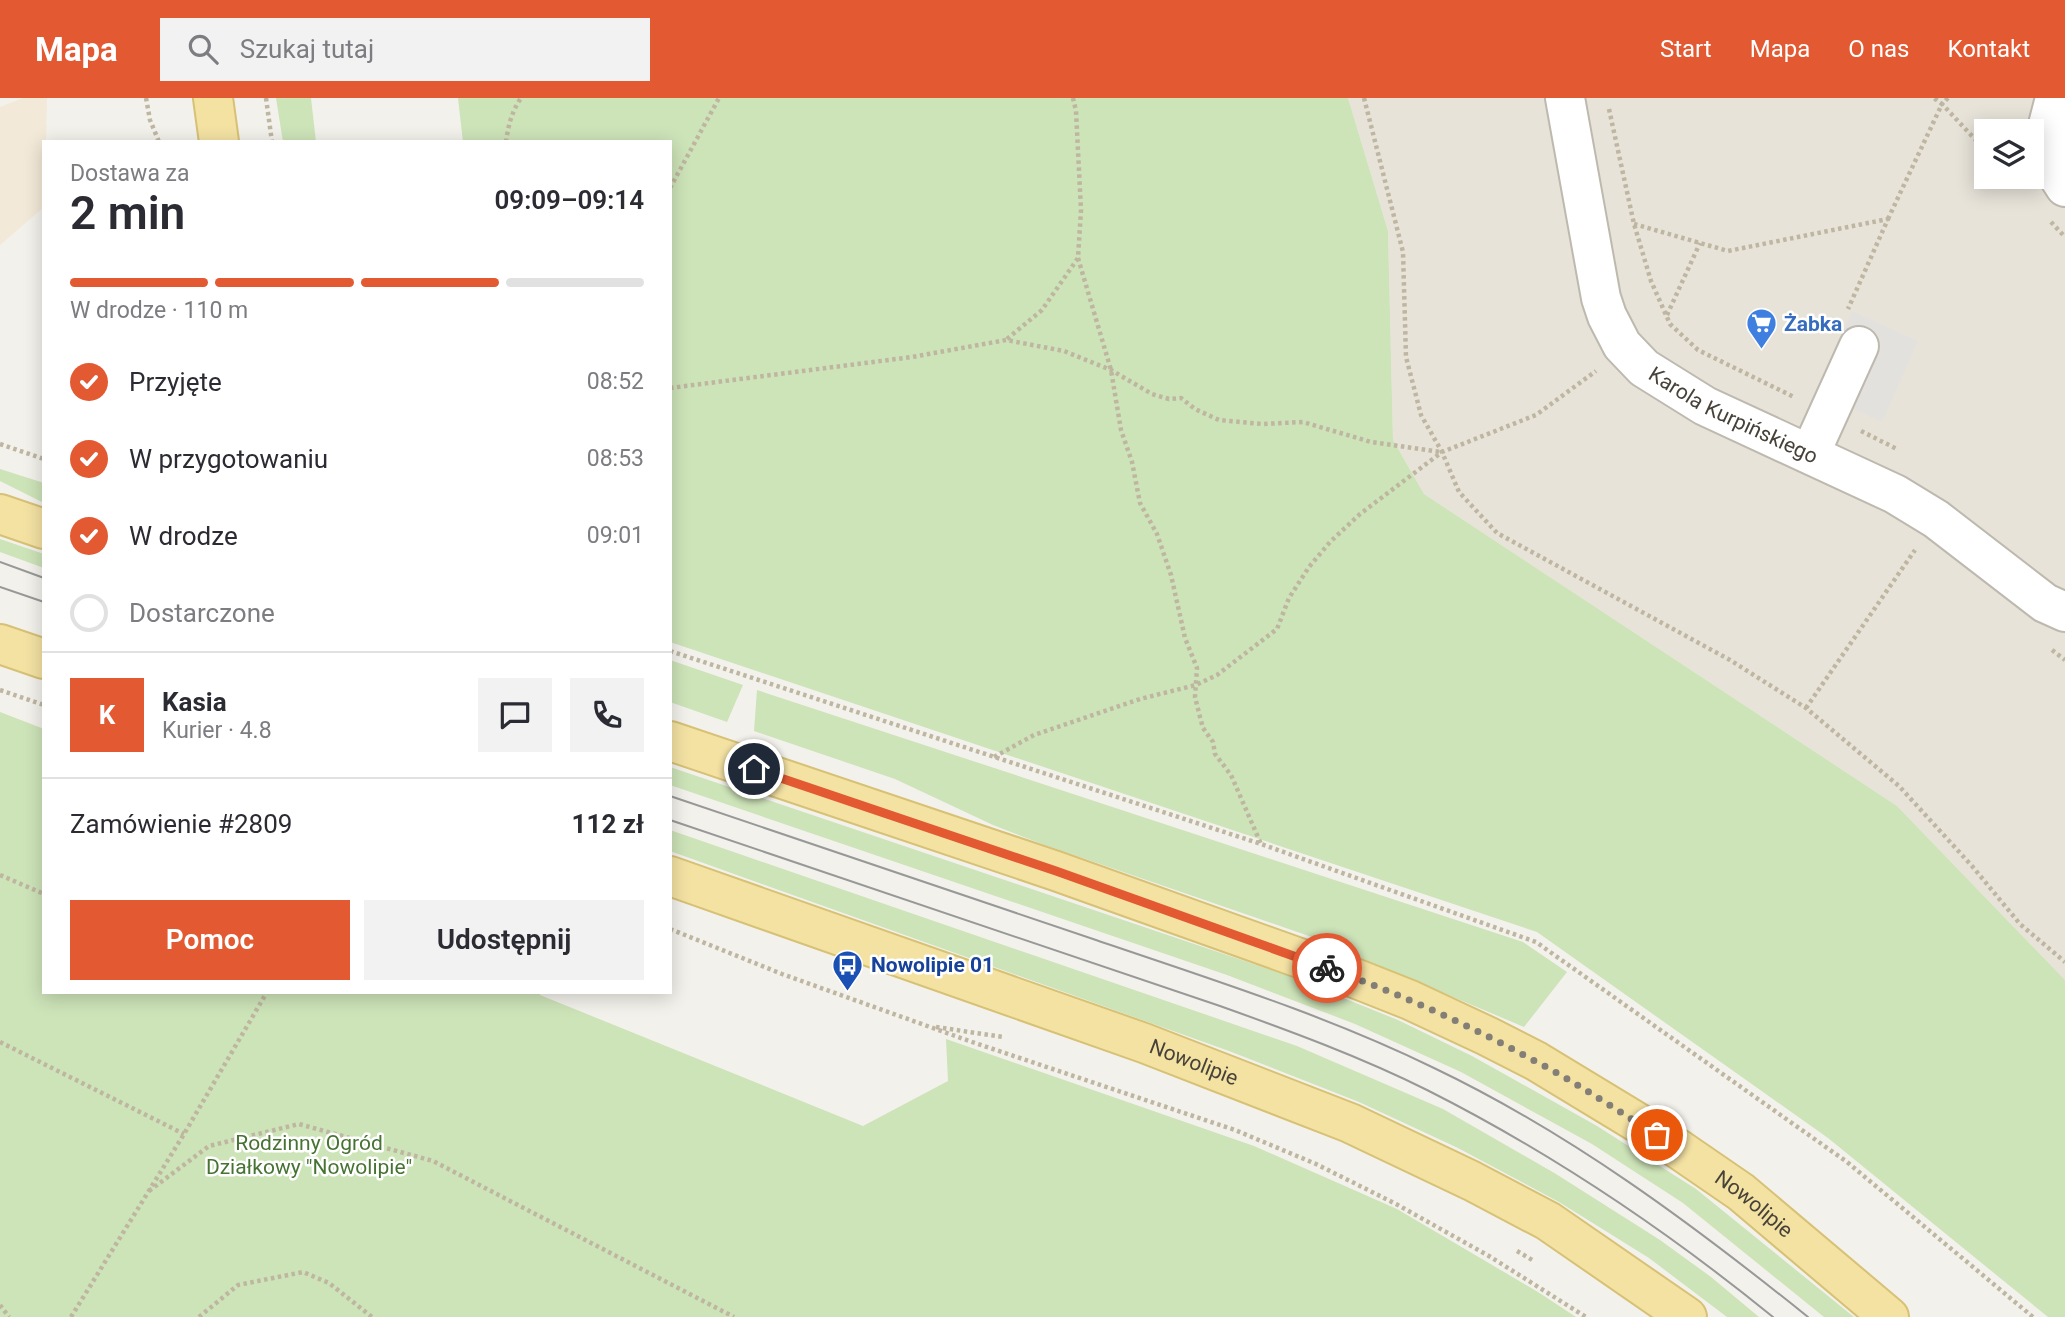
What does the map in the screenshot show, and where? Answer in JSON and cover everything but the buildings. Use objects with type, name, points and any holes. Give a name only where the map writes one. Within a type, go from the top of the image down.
[{"type":"main road","points":[[213,98],[219,140]]},
{"type":"main road","points":[[0,514],[42,528]]},
{"type":"main road","points":[[0,645],[42,658]]},
{"type":"main road","name":"Nowolipie","points":[[672,742],[1056,871],[1334,970],[1410,1000],[1487,1036],[1536,1061],[1634,1121],[1741,1192],[1889,1317]]},
{"type":"main road","name":"Nowolipie","points":[[672,877],[1144,1043],[1350,1123],[1472,1181],[1548,1221],[1687,1317]]},
{"type":"street","name":"Karola Kurpińskiego","points":[[1565,98],[1599,288],[1607,316],[1622,345],[1644,368],[1705,406],[1895,494],[1936,519],[2045,603],[2065,612]]},
{"type":"street","points":[[2055,98],[2048,125],[2058,176],[2065,187]]},
{"type":"street","points":[[1810,454],[1827,414],[1852,332]]},
{"type":"path","points":[[146,98],[150,120],[158,140]]},
{"type":"path","points":[[266,98],[272,140]]},
{"type":"path","points":[[506,140],[508,127],[522,98]]},
{"type":"path","points":[[672,184],[719,98]]},
{"type":"path","points":[[1073,98],[1081,211],[1078,258],[1111,370],[1121,430],[1132,462],[1140,503],[1157,534],[1171,575],[1185,638],[1197,668],[1195,697],[1203,728],[1213,742],[1215,754],[1231,775],[1261,844]]},
{"type":"path","points":[[1364,98],[1404,252],[1406,357],[1421,415],[1459,492],[1497,533],[1730,660],[1806,708],[1899,786],[2021,924],[2065,961]]},
{"type":"path","points":[[1607,98],[1634,223],[1651,281],[1670,324],[1698,350],[1898,450]]},
{"type":"path","points":[[1934,98],[1974,138]]},
{"type":"path","points":[[1852,332],[1888,219],[1942,104],[1948,98]]},
{"type":"path","points":[[1634,223],[1728,251],[1888,219]]},
{"type":"path","points":[[1666,316],[1700,243]]},
{"type":"path","points":[[1006,340],[1042,310],[1078,258]]},
{"type":"path","points":[[672,388],[912,357],[1006,340],[1064,351],[1111,370],[1152,394],[1169,399],[1181,397],[1195,409],[1219,420],[1262,424],[1303,422],[1371,442],[1441,452]]},
{"type":"path","points":[[993,758],[1034,735],[1140,699],[1196,685],[1217,675],[1277,629],[1289,598],[1309,566],[1360,514],[1441,452],[1536,415],[1597,371]]},
{"type":"path","points":[[0,444],[42,458]]},
{"type":"path","points":[[1806,708],[1936,519]]},
{"type":"path","points":[[672,652],[1261,844],[1536,942],[1847,1162],[2033,1317]]},
{"type":"path","points":[[0,690],[42,704]]},
{"type":"path","points":[[0,875],[42,893]]},
{"type":"path","points":[[672,930],[782,974],[925,1026],[1235,1130],[1316,1164],[1396,1204],[1489,1256],[1586,1317]]},
{"type":"path","points":[[71,1317],[184,1134],[266,994]]},
{"type":"path","points":[[925,1026],[1009,1038]]},
{"type":"path","points":[[0,1042],[184,1134]]},
{"type":"path","points":[[149,1191],[209,1146],[299,1125],[433,1161],[734,1317]]},
{"type":"path","points":[[1516,1251],[1539,1264]]},
{"type":"path","points":[[199,1317],[238,1285],[303,1272],[329,1283],[372,1317]]},
{"type":"path","points":[[0,1305],[9,1317]]},
{"type":"shaded area","points":[[23,98],[47,98],[46,140],[42,140],[42,209],[0,245],[0,107]]},
{"type":"shaded area","points":[[1348,98],[2065,98],[2065,980],[1897,806],[1424,494],[1393,440],[1388,231]]},
{"type":"shaded area","points":[[1852,311],[1918,341],[1882,422],[1816,393]]},
{"type":"green space","points":[[276,98],[311,98],[316,140],[283,140]]},
{"type":"green space","points":[[458,98],[1348,98],[1388,231],[1393,440],[1424,494],[1897,806],[2065,980],[2065,1317],[2048,1317],[1828,1138],[1537,932],[672,643],[672,140],[463,140]]},
{"type":"green space","points":[[0,469],[42,482],[42,502],[0,481]]},
{"type":"green space","points":[[0,539],[42,553],[42,567],[0,552]]},
{"type":"green space","points":[[672,661],[743,685],[727,722],[672,703]]},
{"type":"green space","points":[[757,690],[1523,942],[1567,972],[1524,1027],[1309,936],[1042,844],[993,825],[895,779],[754,731]]},
{"type":"green space","name":"Rodzinny Ogród Działkowy \"Nowolipie\"","points":[[0,712],[42,728],[42,994],[540,994],[863,1126],[948,1081],[946,1039],[1254,1146],[1397,1209],[1576,1317],[0,1317]]},
{"type":"green space","points":[[672,768],[1286,975],[1398,1020],[1472,1056],[1597,1126],[1696,1189],[1854,1317],[1824,1317],[1683,1203],[1592,1144],[1461,1072],[1355,1024],[1227,975],[672,786]]},
{"type":"green space","points":[[672,831],[1297,1046],[1443,1109],[1556,1174],[1660,1240],[1711,1277],[1759,1317],[1727,1317],[1649,1258],[1559,1202],[1458,1148],[1359,1102],[1229,1051],[672,852]]},
{"type":"tram line","points":[[0,562],[42,577]]},
{"type":"tram line","points":[[0,587],[42,601]]},
{"type":"tram line","points":[[672,797],[1225,984],[1310,1014],[1393,1049],[1484,1094],[1581,1151],[1674,1214],[1808,1317]]},
{"type":"tram line","points":[[672,821],[1220,1006],[1377,1066],[1473,1114],[1562,1166],[1649,1223],[1773,1317]]},
{"type":"way so far","points":[[1327,968],[1410,1000],[1487,1036],[1536,1061],[1657,1135]]},
{"type":"place","name":"Żabka","points":[[1761,351]]},
{"type":"place","name":"Nowolipie 01","points":[[848,992]]},
{"type":"route","points":[[754,769],[1056,871],[1327,968]]}]
